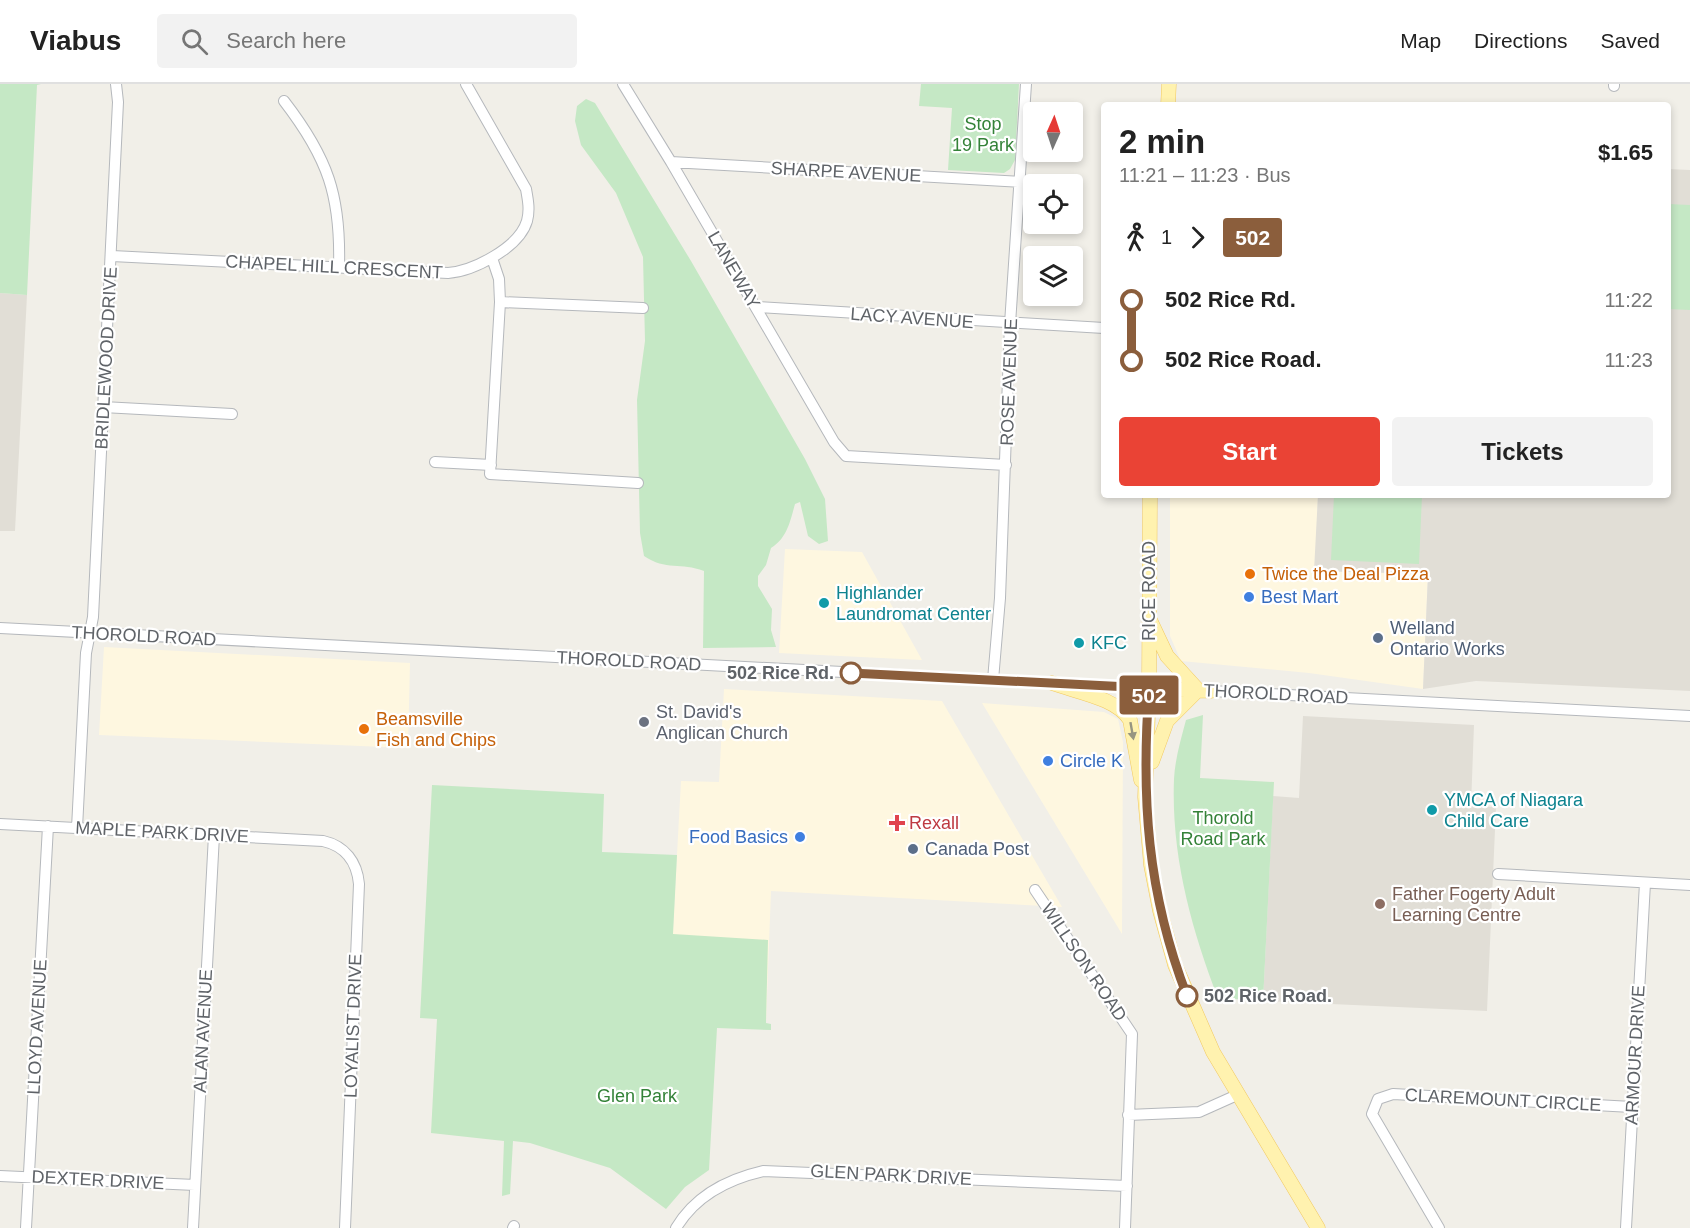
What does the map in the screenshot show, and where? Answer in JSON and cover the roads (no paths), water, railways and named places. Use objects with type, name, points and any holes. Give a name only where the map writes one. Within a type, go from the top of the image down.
[{"type":"main road","points":[[1168,102],[1169,84]]},
{"type":"main road","name":"RICE ROAD","points":[[1145,797],[1149,688],[1150,498]]},
{"type":"main road","points":[[1145,797],[1155,752],[1164,727],[1204,690],[1167,656],[1149,618]]},
{"type":"main road","points":[[1052,683],[1111,702],[1125,711],[1130,720],[1145,797],[1151,865],[1175,964],[1195,1015],[1237,1095],[1318,1228]]},
{"type":"main road","name":"THOROLD ROAD","points":[[1149,688],[1204,690]]},
{"type":"street","name":"BRIDLEWOOD DRIVE","points":[[90,633],[112,256],[118,102],[116,84]]},
{"type":"street","name":"CHAPEL HILL CRESCENT","points":[[112,256],[448,273],[462,272],[492,258],[519,237],[527,223],[530,206],[526,189],[466,84]]},
{"type":"street","name":"LANEWAY","points":[[623,84],[834,442],[846,456],[1006,465]]},
{"type":"street","name":"ROSE AVENUE","points":[[993,680],[1026,84]]},
{"type":"street","points":[[284,101],[312,139],[329,176],[338,212],[339,267]]},
{"type":"street","name":"SHARPE AVENUE","points":[[671,162],[1021,183]]},
{"type":"street","points":[[492,258],[499,279],[500,302],[490,474],[638,483]]},
{"type":"street","points":[[500,302],[643,308]]},
{"type":"street","name":"LACY AVENUE","points":[[756,307],[1101,328]]},
{"type":"street","points":[[103,407],[232,414]]},
{"type":"street","points":[[435,462],[491,465]]},
{"type":"street","name":"THOROLD ROAD","points":[[0,628],[1149,688]]},
{"type":"street","points":[[77,828],[86,653],[90,633]]},
{"type":"street","name":"THOROLD ROAD","points":[[1204,690],[1690,716]]},
{"type":"street","name":"MAPLE PARK DRIVE","points":[[0,824],[323,841]]},
{"type":"street","name":"LLOYD AVENUE","points":[[26,1228],[48,826]]},
{"type":"street","name":"ALAN AVENUE","points":[[193,1228],[214,835]]},
{"type":"street","name":"LOYALIST DRIVE","points":[[323,841],[336,845],[348,855],[356,869],[359,884],[345,1228]]},
{"type":"street","points":[[1498,874],[1690,885]]},
{"type":"street","name":"ARMOUR DRIVE","points":[[1626,1228],[1645,883]]},
{"type":"street","name":"WILLSON ROAD","points":[[1035,890],[1112,1008],[1132,1034],[1128,1115]]},
{"type":"street","name":"CLAREMOUNT CIRCLE","points":[[1439,1228],[1372,1114],[1378,1099],[1393,1094],[1632,1107]]},
{"type":"street","points":[[1125,1228],[1128,1115],[1199,1112],[1237,1095]]},
{"type":"street","name":"GLEN PARK DRIVE","points":[[676,1228],[691,1208],[707,1195],[733,1180],[763,1171],[1127,1186]]},
{"type":"street","name":"DEXTER DRIVE","points":[[0,1176],[195,1185]]},
{"type":"place","name":"Twice the Deal Pizza","points":[[1250,574]]},
{"type":"place","name":"Best Mart","points":[[1249,597]]},
{"type":"place","name":"Highlander Laundromat Center","points":[[824,603]]},
{"type":"place","name":"Welland Ontario Works","points":[[1378,638]]},
{"type":"place","name":"KFC","points":[[1079,643]]},
{"type":"place","name":"502 Rice Rd.","points":[[851,673]]},
{"type":"place","name":"St. David's Anglican Church","points":[[644,722]]},
{"type":"place","name":"Beamsville Fish and Chips","points":[[364,729]]},
{"type":"place","name":"Circle K","points":[[1048,761]]},
{"type":"place","name":"YMCA of Niagara Child Care","points":[[1432,810]]},
{"type":"place","name":"Rexall","points":[[897,823]]},
{"type":"place","name":"Food Basics","points":[[800,837]]},
{"type":"place","name":"Canada Post","points":[[913,849]]},
{"type":"place","name":"Father Fogerty Adult Learning Centre","points":[[1380,904]]},
{"type":"place","name":"502 Rice Road.","points":[[1187,996]]},
{"type":"park label","name":"Stop 19 Park","points":[[983,134]]},
{"type":"park label","name":"Thorold Road Park","points":[[1223,828]]},
{"type":"park label","name":"Glen Park","points":[[637,1096]]}]
